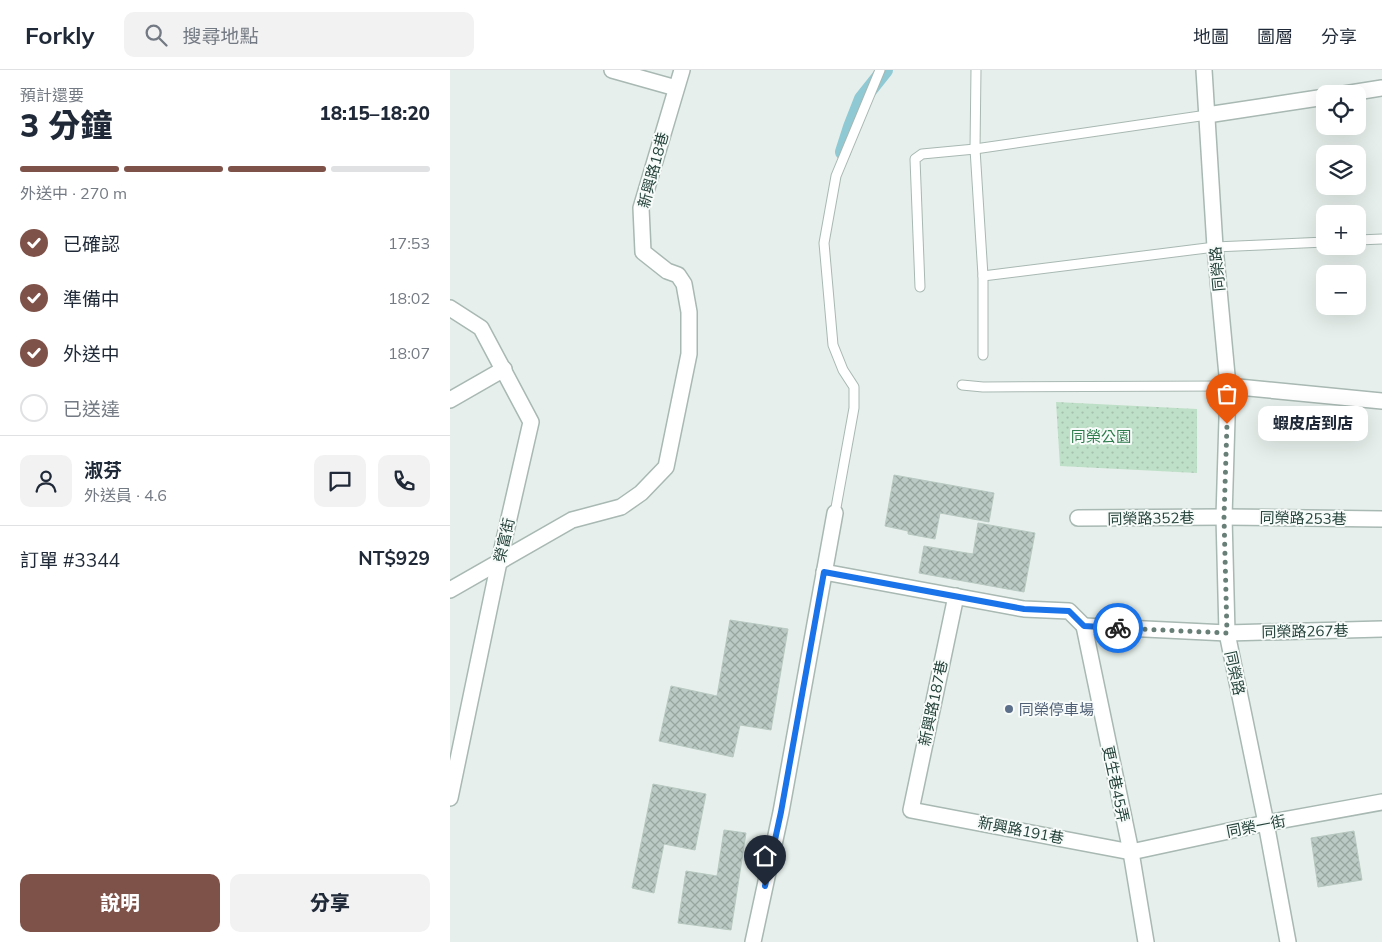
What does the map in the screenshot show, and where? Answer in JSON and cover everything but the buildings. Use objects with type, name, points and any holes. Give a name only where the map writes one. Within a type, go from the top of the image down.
[{"type":"street","points":[[612,70],[676,88]]},
{"type":"street","name":"新興路18巷","points":[[498,562],[572,520],[621,507],[641,493],[666,467],[689,354],[689,312],[684,284],[678,275],[666,270],[643,252],[641,208],[682,70]]},
{"type":"street","name":"同榮路","points":[[1204,70],[1215,247],[1228,386],[1224,517],[1227,633],[1288,942]]},
{"type":"street","points":[[1366,91],[1382,88]]},
{"type":"street","points":[[1206,115],[1316,98]]},
{"type":"street","name":"榮富街","points":[[450,308],[481,328],[532,422],[498,562],[450,798]]},
{"type":"street","points":[[450,400],[504,369]]},
{"type":"street","points":[[1228,386],[1382,401]]},
{"type":"street","points":[[753,942],[781,812],[835,513]]},
{"type":"street","name":"同榮路352巷","points":[[1078,518],[1224,517]]},
{"type":"street","name":"同榮路253巷","points":[[1224,517],[1382,519]]},
{"type":"street","points":[[450,590],[498,562]]},
{"type":"street","points":[[824,572],[1024,609],[1069,611],[1084,626]]},
{"type":"street","name":"新興路187巷","points":[[911,810],[956,596]]},
{"type":"street","name":"同榮路267巷","points":[[1084,626],[1227,633],[1382,629]]},
{"type":"street","name":"更生巷45弄","points":[[1084,626],[1130,852],[1146,942]]},
{"type":"street","name":"同榮一街","points":[[1130,852],[1266,823],[1382,802]]},
{"type":"street","name":"新興路191巷","points":[[911,810],[1130,852]]},
{"type":"lane","points":[[835,513],[854,408],[854,387],[842,370],[833,345],[824,243],[836,176],[880,70]]},
{"type":"lane","points":[[976,70],[975,150],[983,276],[983,355]]},
{"type":"lane","points":[[920,287],[915,159],[922,154],[975,150],[1206,115]]},
{"type":"lane","points":[[1366,240],[1382,239]]},
{"type":"lane","points":[[983,276],[1215,247],[1316,242]]},
{"type":"lane","points":[[962,385],[983,387],[1228,386]]},
{"type":"green space","name":"同榮公園","points":[[1056,402],[1197,409],[1197,473],[1060,466]]},
{"type":"waterway","points":[[843,152],[862,99],[885,70]]},
{"type":"way so far","points":[[1118,628],[1227,633],[1224,517],[1227,424]]},
{"type":"place","name":"蝦皮店到店","points":[[1227,424]]},
{"type":"place","name":"同榮停車場","points":[[1009,709]]},
{"type":"route","points":[[765,886],[781,812],[824,572],[1024,609],[1069,611],[1084,626],[1118,628]]}]
